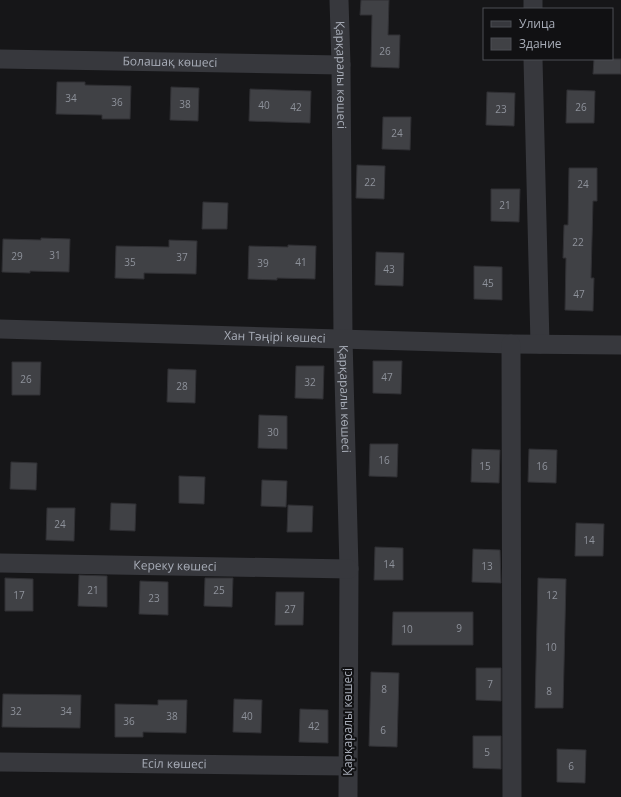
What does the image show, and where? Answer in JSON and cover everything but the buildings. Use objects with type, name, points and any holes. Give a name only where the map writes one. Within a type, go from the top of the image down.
[{"type":"street","name":"Қарқаралы көшесі","points":[[339,0],[341,65],[343,338],[349,569],[348,797]]},
{"type":"street","name":"Болашақ көшесі","points":[[0,59],[341,65]]},
{"type":"street","points":[[533,60],[540,344]]},
{"type":"street","name":"Хан Тәңірі көшесі","points":[[0,329],[621,346]]},
{"type":"street","points":[[511,344],[512,797]]},
{"type":"street","name":"Кереку көшесі","points":[[0,563],[349,569]]},
{"type":"street","name":"Есіл көшесі","points":[[0,762],[347,766]]}]
